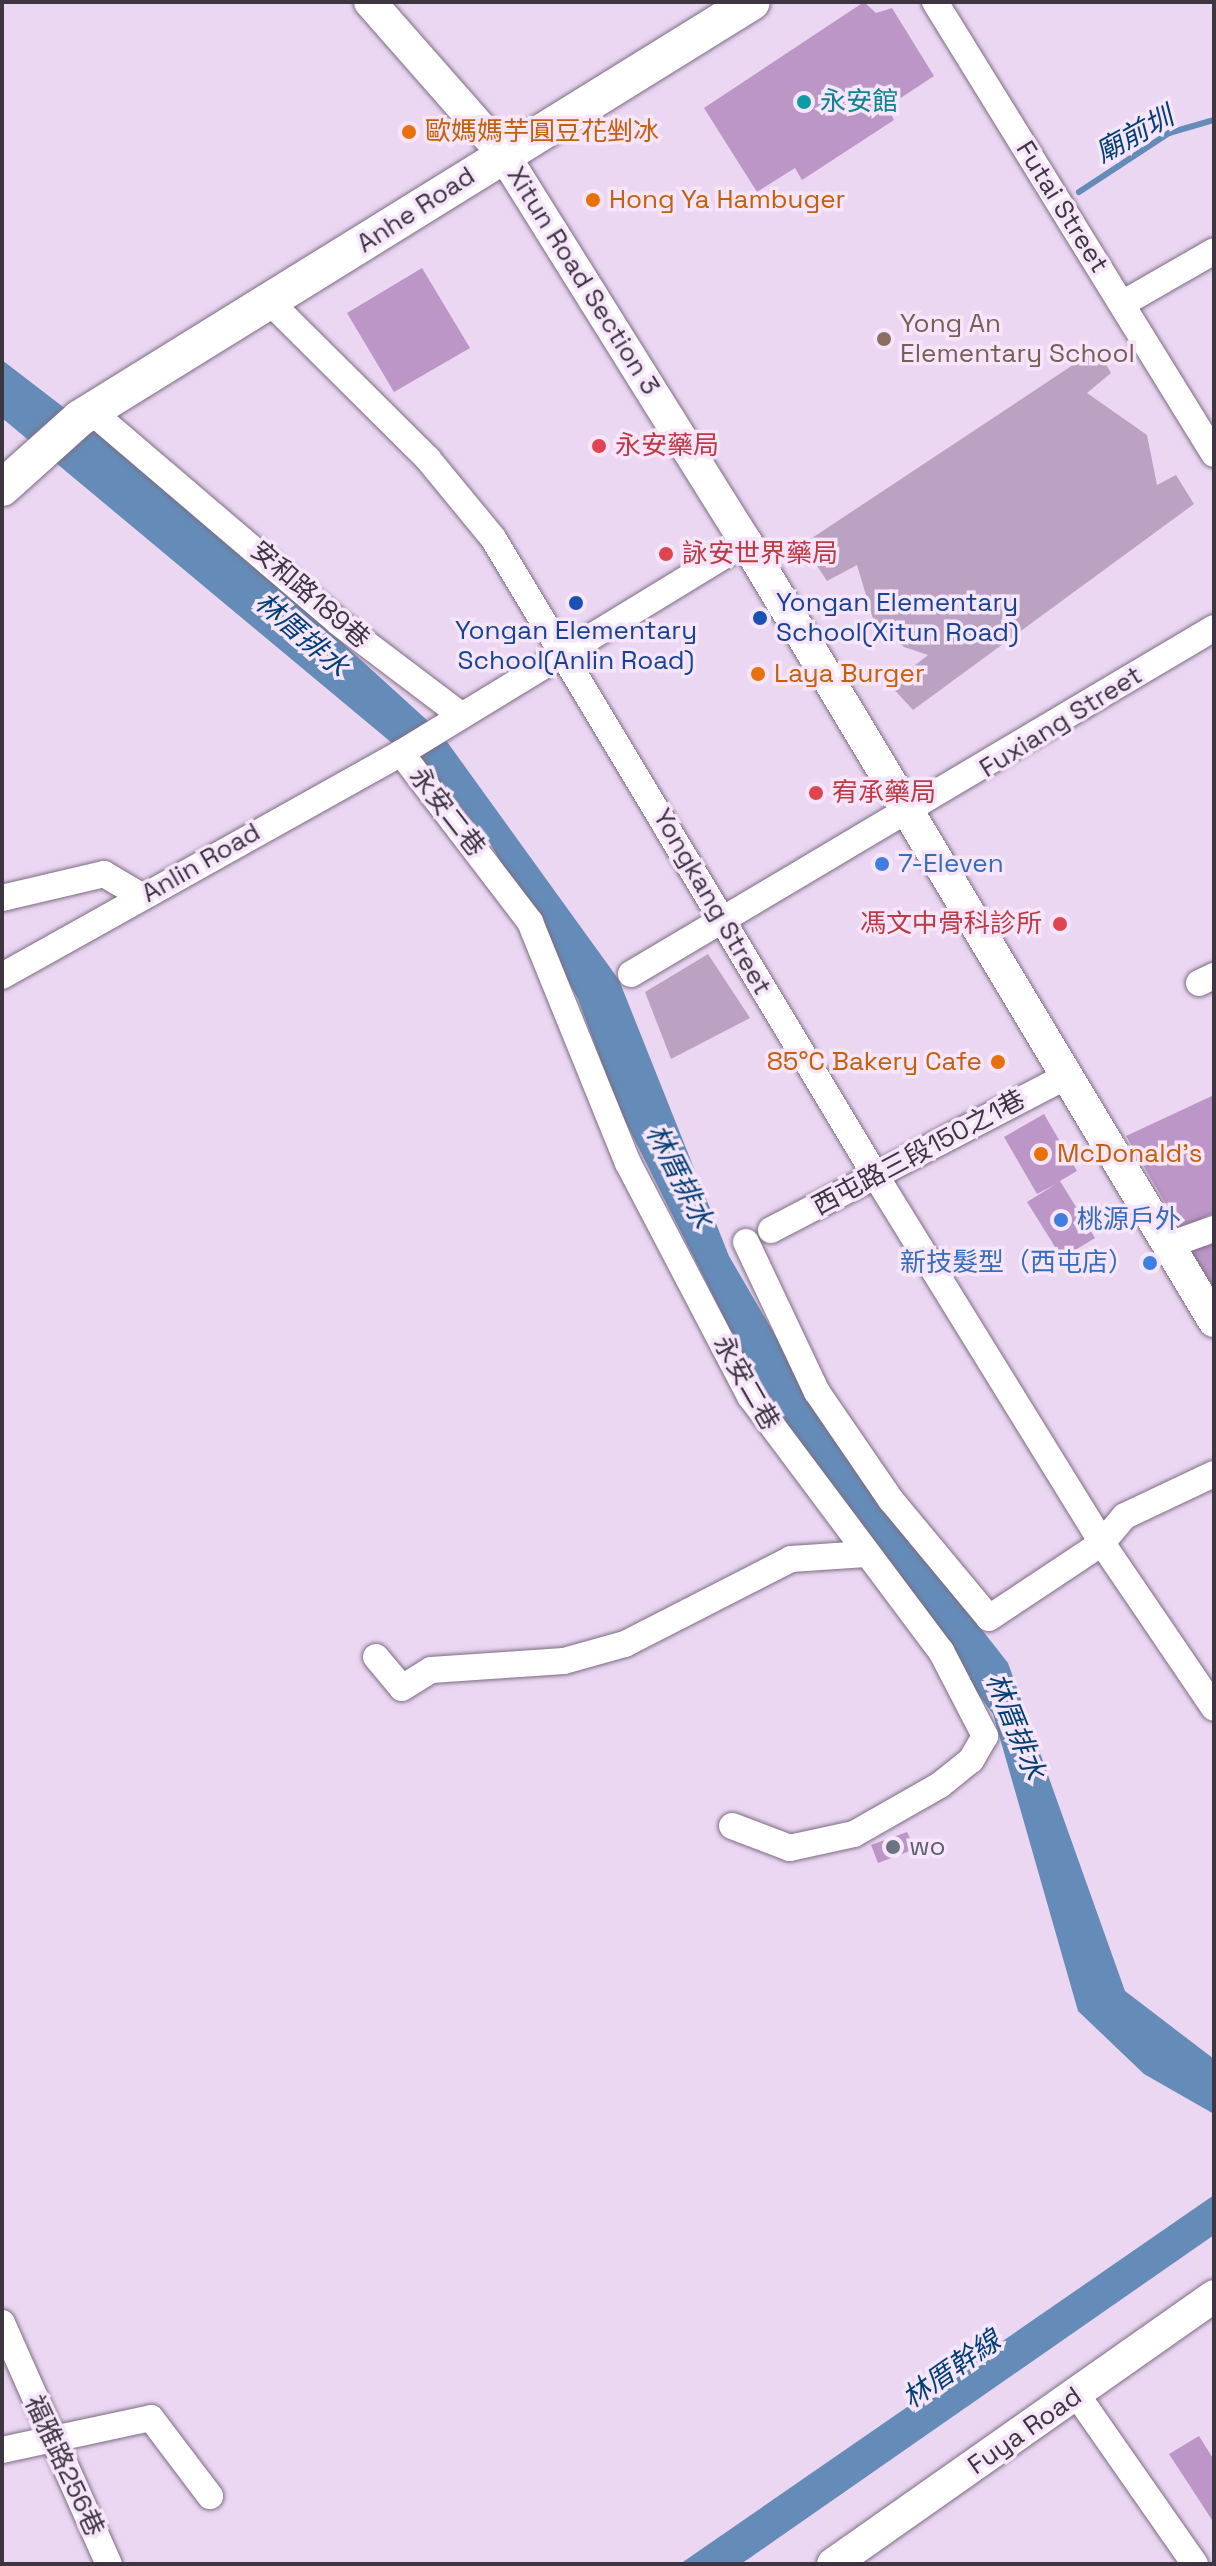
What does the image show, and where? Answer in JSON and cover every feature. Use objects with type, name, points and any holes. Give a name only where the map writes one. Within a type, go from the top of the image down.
[{"type":"main road","name":"Anhe Road","points":[[14,480],[86,414],[270,302],[502,152],[752,2]]},
{"type":"street","name":"Xitun Road Section 3","points":[[370,2],[502,152],[746,542],[907,816],[1214,1321]]},
{"type":"street","name":"Futai Street","points":[[935,2],[1214,454]]},
{"type":"street","points":[[1122,304],[1214,251]]},
{"type":"street","name":"Yongkang Street","points":[[270,302],[428,459],[493,538],[565,651],[877,1178],[1102,1543],[1214,1708]]},
{"type":"street","name":"安和路189巷","points":[[86,414],[339,623],[455,714]]},
{"type":"street","points":[[455,714],[746,542]]},
{"type":"street","name":"Fuxiang Street","points":[[631,974],[907,816],[1214,628]]},
{"type":"street","name":"Anlin Road","points":[[2,976],[401,753],[455,714]]},
{"type":"street","name":"永安二巷","points":[[401,753],[530,922],[628,1163],[750,1396],[941,1651],[985,1736]]},
{"type":"street","points":[[2,898],[104,874],[143,897]]},
{"type":"street","name":"西屯路三段150之1巷","points":[[771,1230],[877,1178],[1067,1076]]},
{"type":"street","points":[[1169,1245],[1214,1229]]},
{"type":"street","points":[[746,1242],[817,1392],[891,1500],[989,1618],[1102,1543],[1125,1516],[1214,1474]]},
{"type":"street","points":[[376,1657],[402,1688],[431,1670],[564,1661],[625,1644],[791,1559],[866,1554]]},
{"type":"street","points":[[732,1826],[790,1848],[842,1838],[940,1785],[971,1760],[985,1736]]},
{"type":"street","points":[[878,1830],[982,1770],[990,1761],[985,1736]]},
{"type":"street","name":"Fuya Road","points":[[833,2564],[1214,2296]]},
{"type":"street","name":"福雅路256巷","points":[[2,2323],[52,2442],[109,2564]]},
{"type":"street","points":[[1077,2395],[1195,2564]]},
{"type":"street","points":[[2,2450],[52,2442],[151,2418],[210,2496]]},
{"type":"shaded area","points":[[1097,349],[1111,373],[1087,393],[1147,435],[1157,485],[1176,475],[1194,504],[913,710],[890,685],[928,655],[904,647],[874,622],[857,565],[827,581],[803,544]]},
{"type":"shaded area","points":[[708,954],[750,1018],[671,1059],[645,992]]},
{"type":"water","name":"林厝排水","points":[[2,360],[192,506],[440,732],[619,980],[729,1256],[844,1454],[1008,1663],[1125,1991],[1214,2059],[1214,2114],[1144,2074],[1078,2011],[993,1714],[778,1425],[618,1107],[578,999],[486,836],[422,768],[2,418]]},
{"type":"water","points":[[1214,2195],[1214,2235],[741,2564],[680,2564]]},
{"type":"building","name":"永安館","points":[[864,2],[876,13],[892,8],[934,76],[887,107],[894,120],[802,180],[795,168],[757,192],[704,108]]},
{"type":"building","points":[[422,268],[470,348],[394,392],[347,313]]},
{"type":"building","points":[[1214,1095],[1214,1213],[1180,1228],[1126,1136]]},
{"type":"building","points":[[1044,1114],[1077,1171],[1060,1181],[1095,1238],[1062,1258],[1027,1202],[1056,1184],[1037,1194],[1004,1137]]},
{"type":"building","points":[[1214,1240],[1214,1289],[1191,1251]]},
{"type":"building","name":"wo","points":[[907,1832],[915,1849],[878,1863],[871,1845]]},
{"type":"building","points":[[1199,2436],[1214,2460],[1214,2523],[1169,2454]]},
{"type":"waterway","name":"廟前圳","points":[[1079,192],[1169,133],[1214,120]]},
{"type":"place","name":"永安館","points":[[804,102]]},
{"type":"place","name":"歐媽媽芋圓豆花剉冰","points":[[409,132]]},
{"type":"place","name":"Hong Ya Hambuger","points":[[593,200]]},
{"type":"place","name":"Yong An Elementary School","points":[[884,339]]},
{"type":"place","name":"永安藥局","points":[[599,446]]},
{"type":"place","name":"詠安世界藥局","points":[[666,554]]},
{"type":"place","name":"Yongan Elementary School(Anlin Road)","points":[[576,603]]},
{"type":"place","name":"Yongan Elementary School(Xitun Road)","points":[[760,618]]},
{"type":"place","name":"Laya Burger","points":[[758,674]]},
{"type":"place","name":"宥承藥局","points":[[816,793]]},
{"type":"place","name":"7-Eleven","points":[[882,864]]},
{"type":"place","name":"馮文中骨科診所","points":[[1060,924]]},
{"type":"place","name":"85°C Bakery Cafe","points":[[998,1062]]},
{"type":"place","name":"McDonald's","points":[[1041,1154]]},
{"type":"place","name":"桃源戶外","points":[[1061,1220]]},
{"type":"place","name":"新技髮型（西屯店）","points":[[1150,1263]]},
{"type":"place","name":"wo","points":[[893,1847]]},
{"type":"water label","name":"林厝幹線","points":[[951,2369]]}]
